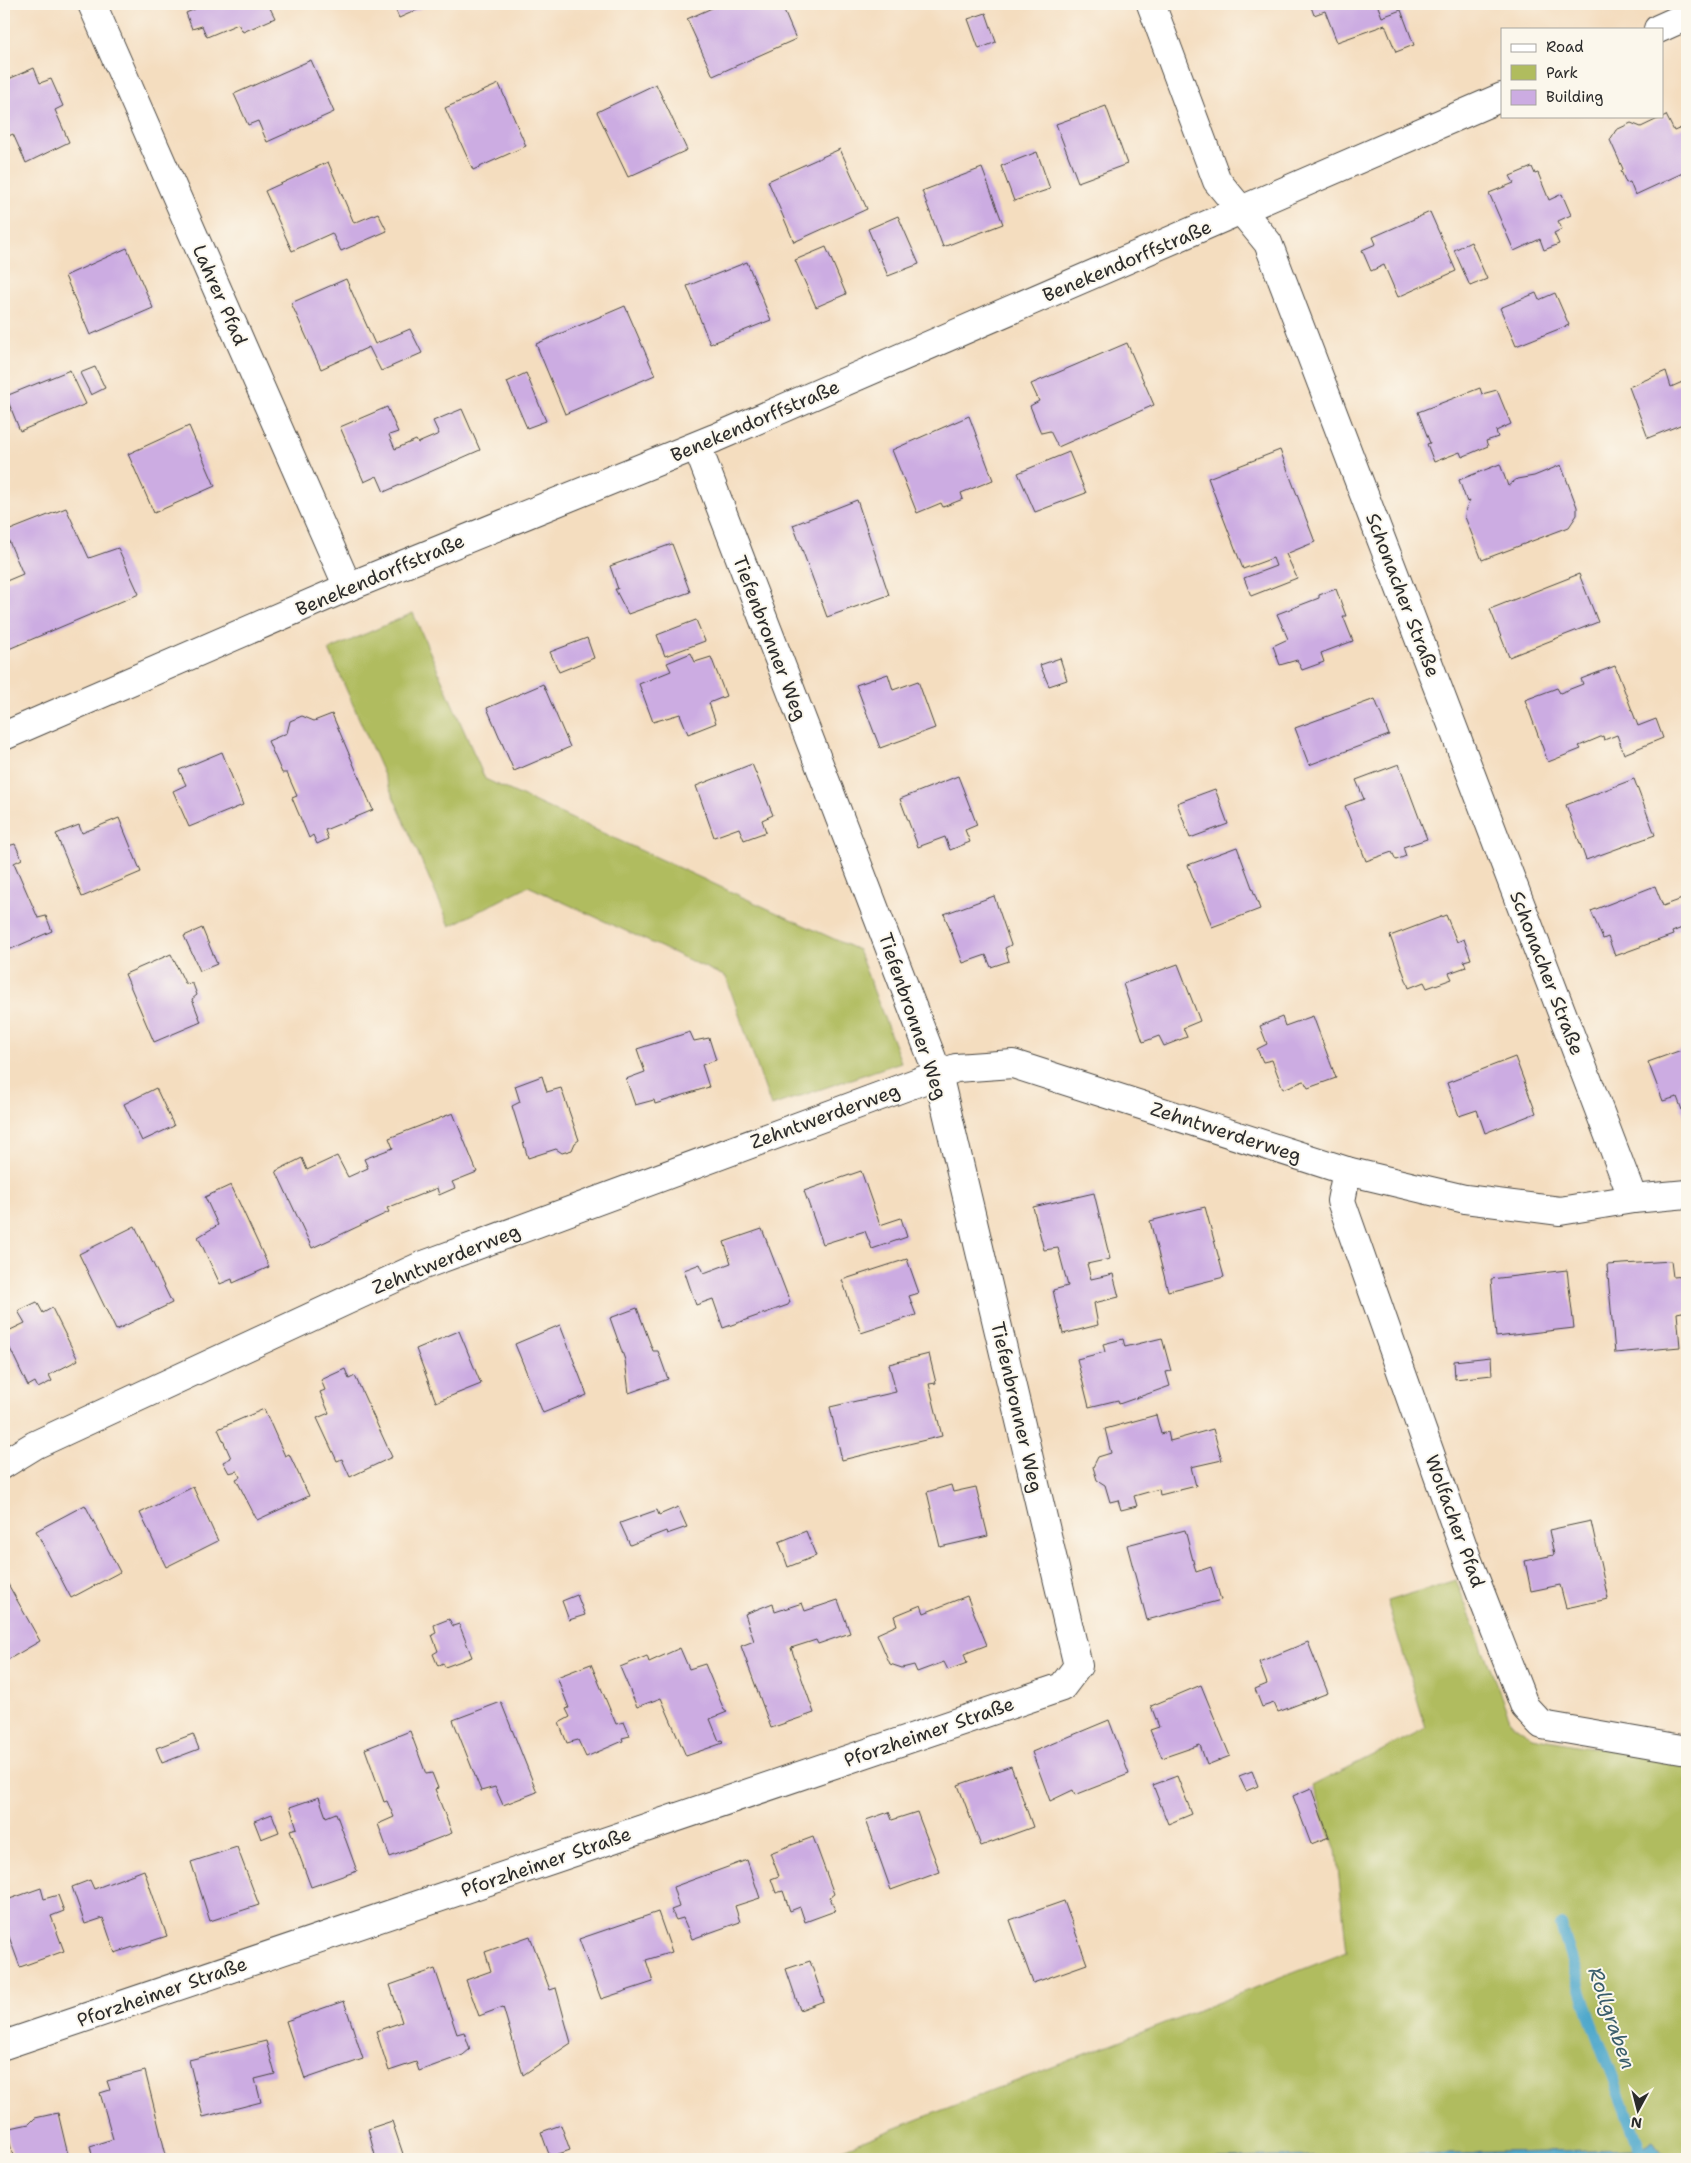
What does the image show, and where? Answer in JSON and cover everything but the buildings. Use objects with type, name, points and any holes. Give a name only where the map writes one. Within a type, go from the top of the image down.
[{"type":"street","name":"Lahrer Pfad","points":[[92,4],[348,587]]},
{"type":"street","name":"Schonacher Straße","points":[[1151,4],[1217,181],[1268,242],[1633,1199]]},
{"type":"street","points":[[1660,28],[1687,16]]},
{"type":"street","name":"Benekendorffstraße","points":[[4,736],[348,587],[697,446],[1501,97]]},
{"type":"street","name":"Tiefenbronner Weg","points":[[697,446],[938,1074],[1078,1666]]},
{"type":"street","name":"Zehntwerderweg","points":[[4,1464],[36,1445],[421,1266],[956,1068],[1013,1064],[1347,1171],[1465,1199],[1560,1211],[1633,1199],[1687,1194]]},
{"type":"street","name":"Wolfacher Pfad","points":[[1347,1171],[1341,1201],[1467,1558],[1525,1708],[1542,1725],[1687,1750]]},
{"type":"street","name":"Pforzheimer Straße","points":[[4,2045],[1062,1687],[1078,1666]]},
{"type":"green space","points":[[413,613],[485,779],[858,950],[901,1062],[771,1106],[726,977],[528,886],[450,926],[329,650]]},
{"type":"green space","points":[[1456,1580],[1511,1722],[1532,1737],[1582,1746],[1687,1759],[1687,2159],[1676,2158],[1668,2154],[1654,2140],[1640,2149],[1180,2159],[817,2159],[1347,1952],[1336,1850],[1312,1786],[1426,1728],[1387,1601]]},
{"type":"water","points":[[1654,2140],[1663,2152],[1674,2159],[1180,2159],[1640,2149]]},
{"type":"waterway","name":"Rollgraben","points":[[1561,1926],[1591,2020],[1640,2149]]}]
